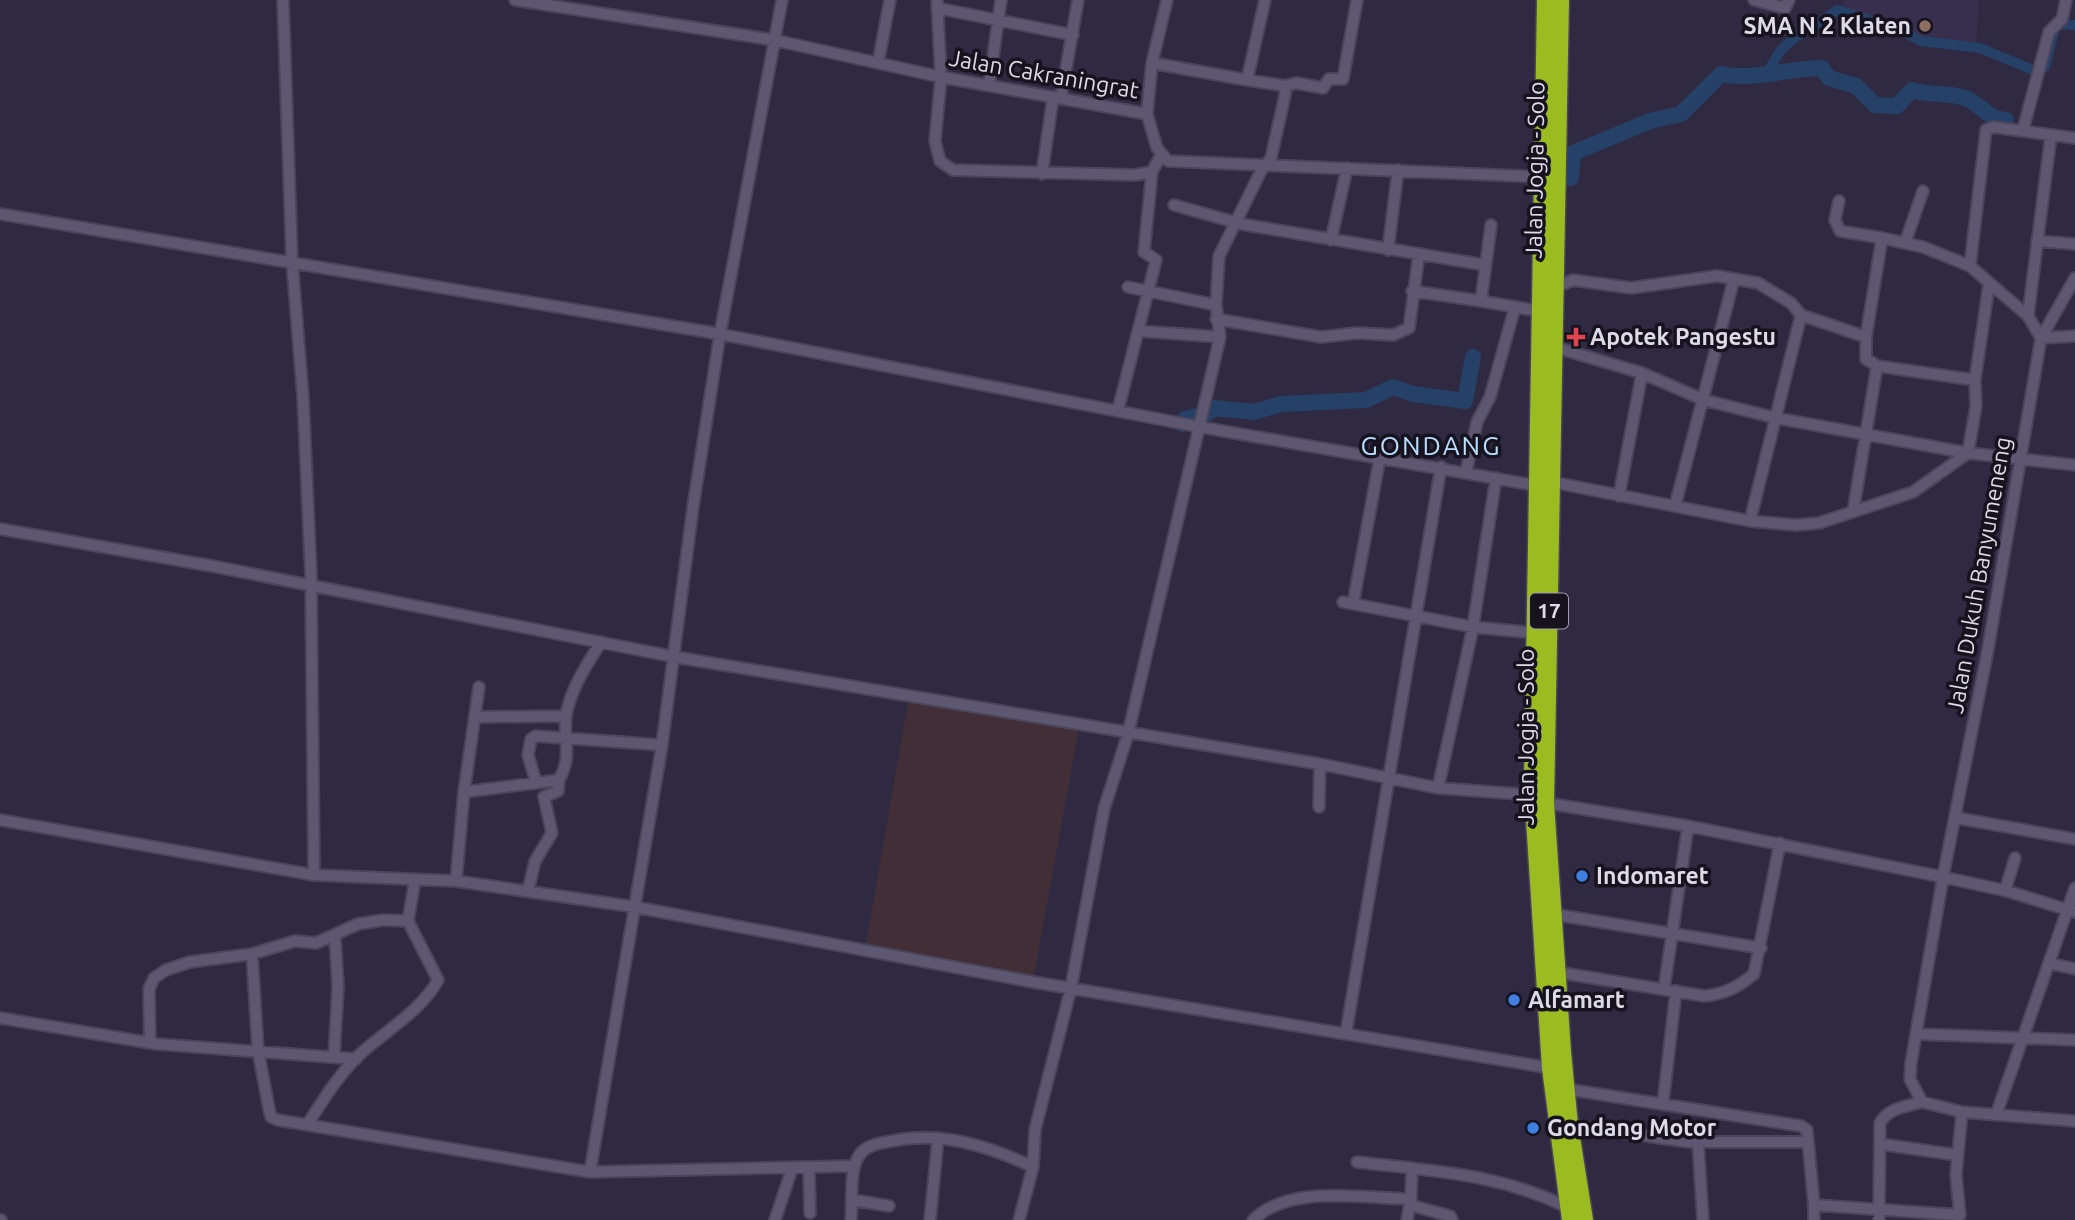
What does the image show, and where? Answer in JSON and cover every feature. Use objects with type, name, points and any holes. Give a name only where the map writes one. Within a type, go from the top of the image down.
[{"type":"highway","name":"Jalan Jogja - Solo","points":[[1545,0],[1538,291],[1545,484],[1539,799],[1552,914],[1566,1089],[1585,1220]]},
{"type":"highway","name":"Jalan Jogja - Solo","points":[[1561,0],[1553,347],[1535,633],[1550,1068],[1568,1213]]},
{"type":"street","points":[[283,0],[292,261],[303,397],[311,584],[314,875]]},
{"type":"street","name":"Jalan Cakraningrat","points":[[514,0],[774,40],[940,77],[1147,114],[1161,155]]},
{"type":"street","points":[[590,1172],[662,746],[693,507],[720,334],[782,0]]},
{"type":"street","points":[[878,63],[890,0]]},
{"type":"street","points":[[989,85],[1002,0]]},
{"type":"street","points":[[1042,174],[1073,35],[1078,0]]},
{"type":"street","points":[[1147,114],[1152,63],[1167,0]]},
{"type":"street","points":[[1247,80],[1265,0]]},
{"type":"street","points":[[1152,63],[1286,86],[1296,83],[1324,88],[1329,79],[1343,79],[1357,0]]},
{"type":"street","points":[[1754,0],[1785,8],[1789,0]]},
{"type":"street","points":[[2023,130],[2049,32],[2062,19],[2066,0]]},
{"type":"street","points":[[1073,35],[998,21],[937,4],[940,77],[935,141],[940,161],[953,170],[1042,174],[1152,172]]},
{"type":"street","points":[[1018,1220],[1032,1167],[1035,1130],[1071,988],[1104,810],[1128,734],[1220,337],[1216,319],[1219,256],[1272,153],[1286,86]]},
{"type":"street","points":[[1970,266],[1986,130],[1993,127],[2075,138]]},
{"type":"street","points":[[2028,316],[2050,135]]},
{"type":"street","points":[[1118,410],[1157,258],[1144,252],[1152,172],[1161,155],[1168,161],[1190,163],[1541,177]]},
{"type":"street","points":[[1331,240],[1348,168]]},
{"type":"street","points":[[1388,250],[1398,170]]},
{"type":"street","points":[[1905,243],[1923,191]]},
{"type":"street","points":[[1839,201],[1835,220],[1840,231],[1905,243],[1950,256],[1970,266],[2028,316],[2041,338]]},
{"type":"street","points":[[1174,205],[1236,223],[1485,265]]},
{"type":"street","points":[[0,214],[720,334],[1200,427],[1496,478],[1619,496],[1750,521],[1796,525],[1819,523],[1913,492],[1968,453],[1976,406],[1975,380],[1989,284]]},
{"type":"street","points":[[1481,301],[1491,225]]},
{"type":"street","points":[[1881,238],[1866,337],[1866,359],[1877,366],[1975,380]]},
{"type":"street","points":[[2037,242],[2075,244]]},
{"type":"street","points":[[1216,319],[1315,337],[1357,332],[1372,336],[1393,335],[1409,328],[1419,254]]},
{"type":"street","points":[[1538,291],[1555,288],[1573,280],[1631,288],[1717,276],[1758,283],[1776,292],[1801,315],[1866,337]]},
{"type":"street","points":[[2041,338],[2075,278]]},
{"type":"street","points":[[1675,506],[1734,279]]},
{"type":"street","points":[[1128,288],[1216,305]]},
{"type":"street","points":[[1412,291],[1538,311]]},
{"type":"street","points":[[1465,472],[1477,422],[1490,397],[1515,307]]},
{"type":"street","points":[[1750,521],[1801,315]]},
{"type":"street","points":[[1139,331],[1220,337]]},
{"type":"street","points":[[2041,338],[2075,336]]},
{"type":"street","name":"Jalan Dukuh Banyumeneng","points":[[1923,1102],[1910,1079],[1943,877],[1957,818],[2041,338]]},
{"type":"street","points":[[1553,347],[1642,373],[1704,400],[1776,418],[1968,453],[2075,465]]},
{"type":"street","points":[[1853,512],[1877,366]]},
{"type":"street","points":[[1619,496],[1642,373]]},
{"type":"street","points":[[1380,457],[1348,603],[1473,627],[1535,633]]},
{"type":"street","points":[[1346,1033],[1441,467]]},
{"type":"street","points":[[1438,788],[1473,627],[1496,478]]},
{"type":"street","points":[[0,530],[311,584],[675,657],[1320,764],[1438,788],[1539,799],[1688,826],[1943,877],[2005,891],[2071,911]]},
{"type":"street","points":[[528,891],[535,861],[552,833],[544,797],[558,791],[559,780],[566,767],[566,716],[582,673],[601,642]]},
{"type":"street","points":[[456,881],[464,792],[479,687]]},
{"type":"street","points":[[476,717],[566,716]]},
{"type":"street","points":[[536,782],[528,755],[531,739],[536,736],[568,736],[662,746]]},
{"type":"street","points":[[1319,807],[1320,764]]},
{"type":"street","points":[[464,792],[559,780]]},
{"type":"street","points":[[1957,818],[2075,839]]},
{"type":"street","points":[[0,820],[314,875],[456,881],[635,907],[1071,988],[1550,1068]]},
{"type":"street","points":[[1664,989],[1688,826]]},
{"type":"street","points":[[1556,972],[1704,996],[1721,994],[1740,986],[1754,974],[1780,844]]},
{"type":"street","points":[[2005,891],[2015,858]]},
{"type":"street","points":[[307,1125],[331,1087],[356,1059],[406,1015],[438,980],[408,921],[415,880]]},
{"type":"street","points":[[1996,1115],[2020,1040],[2071,911],[2075,888]]},
{"type":"street","points":[[1552,914],[1761,948]]},
{"type":"street","points":[[150,1042],[147,1004],[149,989],[155,978],[190,962],[252,954],[295,941],[316,943],[358,924],[383,920],[408,921]]},
{"type":"street","points":[[334,1057],[338,987],[335,936]]},
{"type":"street","points":[[252,954],[258,1050],[271,1117],[590,1172],[854,1166]]},
{"type":"street","points":[[2049,963],[2075,969]]},
{"type":"street","points":[[1663,1103],[1676,991]]},
{"type":"street","points":[[0,1018],[150,1042],[356,1059]]},
{"type":"street","points":[[1917,1034],[2075,1040]]},
{"type":"street","points":[[1566,1089],[1788,1122],[1807,1130],[1814,1220]]},
{"type":"street","points":[[1879,1214],[1880,1123],[1885,1115],[1923,1102],[1962,1112],[2075,1122]]},
{"type":"street","points":[[1814,1205],[1879,1214],[1959,1218],[1957,1155],[1962,1112]]},
{"type":"street","points":[[1570,1125],[1698,1142],[1808,1142]]},
{"type":"street","points":[[851,1220],[854,1166],[861,1152],[877,1144],[904,1138],[938,1138],[982,1146],[1032,1167]]},
{"type":"street","points":[[930,1220],[938,1138]]},
{"type":"street","points":[[1698,1142],[1703,1220]]},
{"type":"street","points":[[1880,1144],[1957,1155]]},
{"type":"street","points":[[1357,1162],[1502,1181],[1531,1190],[1568,1213]]},
{"type":"street","points":[[809,1168],[810,1213]]},
{"type":"street","points":[[1407,1220],[1412,1168]]},
{"type":"street","points":[[775,1220],[792,1169]]},
{"type":"street","points":[[1253,1220],[1276,1203],[1296,1197],[1410,1202],[1450,1216],[1452,1220]]},
{"type":"street","points":[[853,1200],[889,1206]]},
{"type":"shaded area","name":"SMA N 2 Klaten","points":[[1844,0],[1979,0],[1976,47],[1905,35],[1842,17]]},
{"type":"shaded area","points":[[908,701],[1079,728],[1033,982],[865,950]]},
{"type":"waterway","points":[[1767,73],[1780,51],[1793,39],[1838,10],[1896,28],[1921,41],[1980,48],[2038,72],[2045,67],[2056,24],[2075,25]]},
{"type":"waterway","points":[[1571,178],[1573,153],[1650,121],[1681,114],[1721,74],[1745,76],[1822,68],[1829,78],[1856,86],[1875,105],[1897,106],[1912,90],[1962,97],[1993,117],[2006,120]]},
{"type":"waterway","points":[[1182,424],[1185,419],[1206,414],[1215,408],[1254,412],[1281,404],[1366,400],[1393,387],[1413,394],[1465,401],[1473,357]]},
{"type":"place","name":"SMA N 2 Klaten","points":[[1925,26]]},
{"type":"place","name":"Apotek Pangestu","points":[[1576,337]]},
{"type":"place","name":"Indomaret","points":[[1582,876]]},
{"type":"place","name":"Alfamart","points":[[1514,1000]]},
{"type":"place","name":"Gondang Motor","points":[[1533,1128]]},
{"type":"district","name":"GONDANG","points":[[1431,446]]}]
